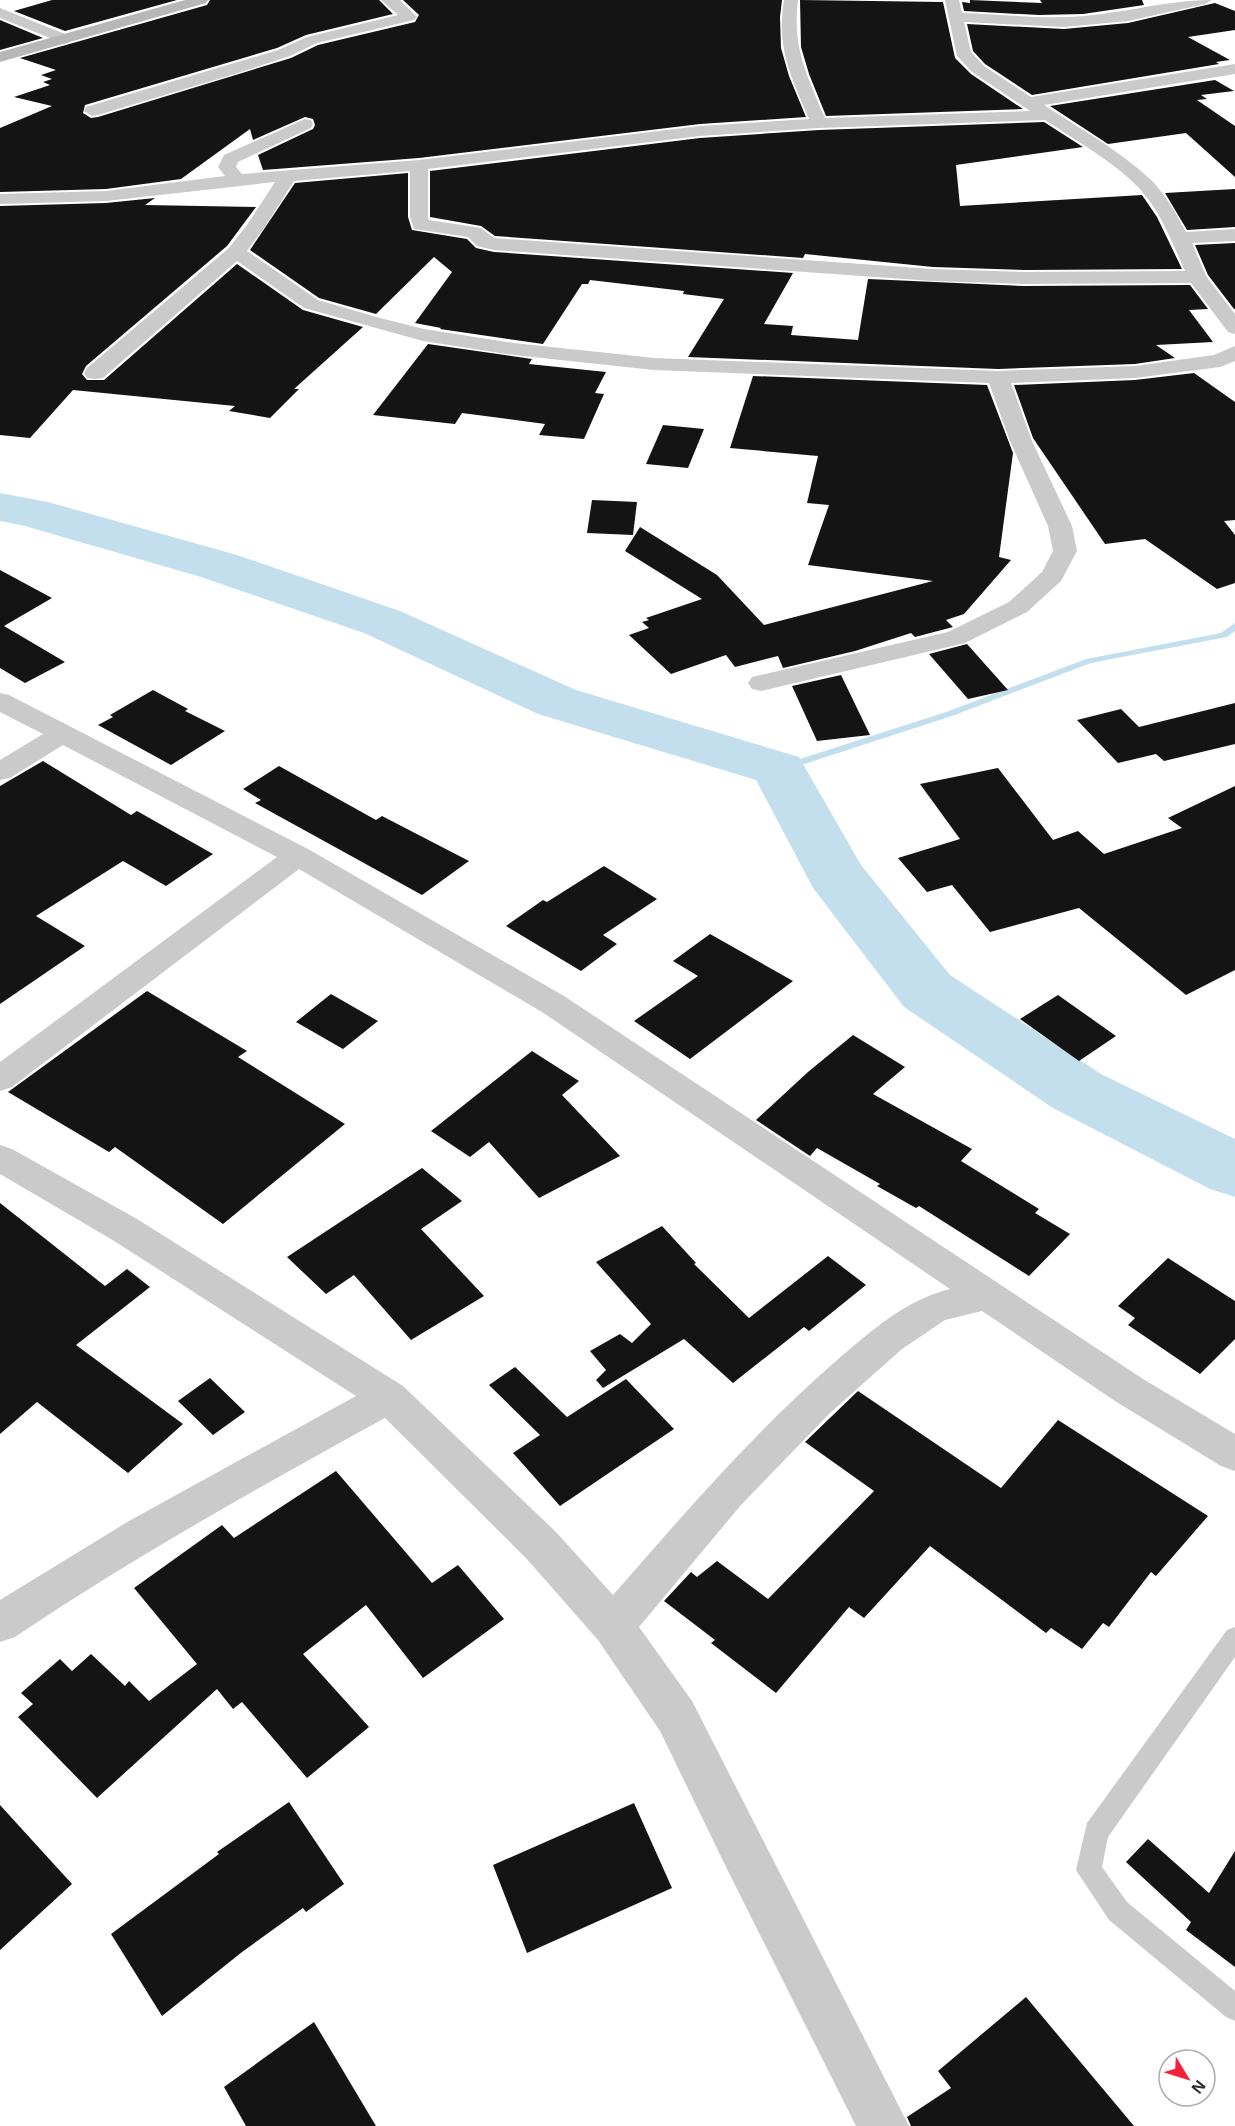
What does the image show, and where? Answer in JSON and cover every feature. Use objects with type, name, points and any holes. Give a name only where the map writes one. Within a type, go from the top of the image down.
[{"type":"main road","points":[[0,57],[201,0]]},
{"type":"street","points":[[92,111],[232,70],[284,53],[312,40],[409,17],[396,4],[388,0]]},
{"type":"street","points":[[791,0],[789,14],[792,59],[819,123]]},
{"type":"street","points":[[1205,0],[1128,16],[1064,22],[954,8],[963,53],[978,69],[1097,147],[1144,183],[1163,207],[1197,277],[1235,328]]},
{"type":"street","points":[[0,13],[65,39]]},
{"type":"street","points":[[1029,102],[1235,69]]},
{"type":"street","points":[[0,199],[106,196],[237,180],[419,165],[700,131],[819,123],[1046,115]]},
{"type":"street","points":[[237,180],[227,167],[230,159],[305,124]]},
{"type":"street","points":[[419,165],[418,218],[421,225],[474,232],[484,242],[494,244],[933,275],[1024,278],[1197,277]]},
{"type":"street","points":[[95,373],[236,252],[255,228],[287,177]]},
{"type":"street","points":[[1180,238],[1235,235]]},
{"type":"street","points":[[236,252],[311,304],[423,335],[514,349],[664,365],[998,377],[1135,372],[1220,361],[1235,352]]},
{"type":"street","points":[[762,683],[956,638],[1018,607],[1052,576],[1065,552],[1059,526],[1021,441],[998,377]]},
{"type":"street","points":[[0,701],[298,856],[553,1004],[1129,1390],[1235,1454]]},
{"type":"street","points":[[0,772],[62,734]]},
{"type":"street","points":[[0,1079],[298,856]]},
{"type":"street","points":[[0,1158],[124,1229],[389,1397],[541,1545],[613,1626],[676,1716],[744,1856],[883,2126]]},
{"type":"street","points":[[613,1626],[727,1493],[816,1402],[889,1338],[934,1308],[987,1295]]},
{"type":"street","points":[[0,1623],[41,1595],[256,1469],[389,1397]]},
{"type":"lane","points":[[1235,1638],[1096,1832],[1089,1870],[1118,1911],[1235,2008]]},
{"type":"building","points":[[52,0],[177,0],[65,31],[14,11]]},
{"type":"building","points":[[210,0],[379,0],[393,14],[306,35],[277,48],[85,105],[83,113],[91,118],[98,117],[291,58],[318,45],[415,22],[419,15],[403,0],[782,0],[781,48],[789,76],[806,117],[700,124],[419,158],[263,170],[258,155],[313,129],[315,125],[313,119],[305,117],[253,140],[250,129],[181,179],[106,189],[0,192],[0,128],[52,106],[14,97],[50,85],[43,82],[52,79],[41,75],[56,70],[20,58],[207,5]]},
{"type":"building","points":[[800,0],[943,2],[955,58],[971,74],[1023,109],[826,116],[801,47]]},
{"type":"building","points":[[970,0],[1042,3],[1040,0],[1142,0],[1144,5],[1083,14],[1039,15],[964,11],[962,2],[970,3]]},
{"type":"building","points":[[1215,3],[1235,11],[1235,30],[1188,37],[1230,60],[1216,62],[1219,64],[1032,95],[985,64],[973,51],[967,24],[1064,29],[1128,23]]},
{"type":"building","points":[[0,20],[43,38],[0,50]]},
{"type":"building","points":[[1215,80],[1234,91],[1201,95],[1207,99],[1197,100],[1235,126],[1235,177],[1186,133],[1108,144],[1050,106]]},
{"type":"building","points":[[1044,122],[1083,147],[956,165],[960,206],[1142,195],[1157,217],[1182,269],[1024,270],[933,267],[805,254],[803,258],[495,236],[481,226],[430,217],[430,171],[700,138],[819,130]]},
{"type":"building","points":[[408,173],[408,217],[412,230],[467,239],[476,248],[494,252],[793,273],[764,324],[793,326],[791,335],[858,340],[868,279],[1024,286],[1190,285],[1208,309],[1189,310],[1213,342],[1156,345],[1175,358],[1135,364],[998,369],[688,357],[724,299],[683,294],[684,291],[590,280],[588,284],[582,284],[543,344],[440,329],[415,323],[452,272],[434,257],[376,314],[319,298],[250,250],[295,183]]},
{"type":"building","points":[[1235,189],[1235,227],[1187,230],[1165,193]]},
{"type":"building","points":[[155,198],[145,205],[256,207],[227,246],[86,366],[82,374],[87,380],[104,380],[237,264],[303,310],[363,327],[294,389],[299,389],[270,418],[229,411],[235,406],[73,390],[30,438],[0,435],[0,206],[106,203]]},
{"type":"building","points":[[1235,243],[1234,309],[1208,275],[1195,245]]},
{"type":"building","points":[[428,344],[532,359],[529,364],[606,372],[595,393],[604,394],[584,439],[539,435],[545,424],[462,413],[455,424],[373,415]]},
{"type":"building","points":[[1194,373],[1235,402],[1235,520],[1224,521],[1235,535],[1235,583],[1217,589],[1145,539],[1105,544],[1033,438],[1014,385],[1135,380]]},
{"type":"building","points":[[753,376],[987,385],[1013,453],[999,557],[1011,560],[964,614],[946,620],[953,627],[915,637],[911,633],[855,651],[783,668],[778,656],[735,667],[726,655],[671,674],[629,635],[649,628],[642,622],[649,620],[646,618],[702,599],[625,551],[640,527],[717,575],[764,625],[933,581],[808,565],[829,505],[807,503],[818,456],[730,448]]},
{"type":"building","points":[[663,425],[704,429],[688,468],[646,464]]},
{"type":"building","points":[[592,500],[637,502],[633,535],[587,533]]},
{"type":"building","points":[[0,570],[52,598],[4,626],[65,662],[25,683],[0,668]]},
{"type":"building","points":[[967,644],[1008,690],[968,699],[929,654]]},
{"type":"building","points":[[841,675],[870,735],[817,741],[792,686]]},
{"type":"building","points":[[153,690],[188,709],[185,711],[225,731],[171,765],[98,725],[113,717],[110,715]]},
{"type":"building","points":[[1235,703],[1235,744],[1164,761],[1156,754],[1118,763],[1077,720],[1121,709],[1139,727]]},
{"type":"building","points":[[43,761],[131,815],[137,811],[213,854],[166,886],[123,861],[36,916],[85,946],[0,1004],[0,786]]},
{"type":"building","points":[[279,766],[376,820],[382,816],[469,861],[422,895],[255,803],[261,800],[243,789]]},
{"type":"building","points":[[998,768],[1053,840],[1078,831],[1104,854],[1182,828],[1168,818],[1235,786],[1235,970],[1186,995],[1079,908],[990,932],[952,885],[927,892],[898,858],[960,839],[920,784]]},
{"type":"building","points":[[604,866],[657,899],[603,935],[617,944],[581,971],[506,926],[543,900],[547,902]]},
{"type":"building","points":[[710,934],[793,981],[690,1059],[634,1021],[698,976],[673,961]]},
{"type":"building","points":[[147,991],[247,1051],[238,1057],[345,1124],[223,1224],[115,1147],[109,1152],[8,1092]]},
{"type":"building","points":[[331,994],[378,1021],[343,1049],[296,1022]]},
{"type":"building","points":[[1058,995],[1116,1036],[1079,1061],[1020,1019]]},
{"type":"building","points":[[853,1035],[905,1067],[873,1094],[972,1149],[961,1161],[1039,1209],[1035,1213],[1070,1234],[1029,1276],[919,1206],[916,1208],[877,1186],[880,1184],[817,1148],[810,1156],[756,1120],[808,1072]]},
{"type":"building","points":[[532,1051],[579,1081],[562,1095],[620,1156],[539,1198],[489,1142],[470,1157],[431,1131]]},
{"type":"building","points":[[422,1168],[462,1201],[421,1229],[484,1296],[411,1340],[354,1275],[326,1294],[287,1257]]},
{"type":"building","points":[[0,1203],[105,1286],[127,1269],[150,1287],[76,1345],[183,1424],[128,1473],[37,1402],[0,1434]]},
{"type":"building","points":[[662,1226],[696,1263],[694,1264],[749,1318],[828,1256],[866,1285],[809,1331],[804,1327],[733,1383],[684,1339],[603,1388],[596,1380],[606,1370],[590,1351],[620,1334],[632,1343],[651,1324],[596,1262]]},
{"type":"building","points":[[1168,1258],[1235,1301],[1235,1339],[1200,1374],[1128,1325],[1135,1318],[1118,1306]]},
{"type":"building","points":[[515,1367],[567,1417],[626,1379],[674,1429],[560,1506],[513,1453],[540,1435],[489,1385]]},
{"type":"building","points":[[210,1378],[245,1412],[213,1435],[178,1401]]},
{"type":"building","points":[[858,1391],[1001,1488],[1058,1420],[1208,1516],[1156,1576],[1151,1572],[1109,1627],[1103,1623],[1082,1649],[1051,1628],[1046,1633],[930,1546],[864,1618],[849,1607],[776,1693],[711,1643],[715,1640],[664,1601],[691,1572],[697,1577],[717,1561],[768,1599],[874,1491],[805,1442]]},
{"type":"building","points":[[336,1471],[432,1583],[458,1565],[504,1619],[423,1678],[366,1605],[303,1654],[369,1727],[307,1778],[242,1702],[233,1709],[217,1689],[97,1798],[18,1717],[33,1704],[21,1693],[60,1659],[72,1671],[91,1654],[125,1686],[129,1681],[149,1701],[197,1664],[134,1588],[222,1525],[234,1538]]},
{"type":"building","points":[[289,1802],[344,1884],[306,1912],[303,1908],[242,1952],[162,2016],[111,1934],[219,1854],[217,1852]]},
{"type":"building","points":[[634,1803],[672,1888],[527,1953],[493,1865]]},
{"type":"building","points":[[0,1805],[72,1884],[0,1950]]},
{"type":"building","points":[[1148,1839],[1209,1893],[1235,1851],[1235,1967],[1186,1930],[1191,1922],[1126,1862]]},
{"type":"building","points":[[1026,1997],[1134,2126],[911,2126],[907,2117],[951,2088],[938,2071]]},
{"type":"building","points":[[314,2022],[376,2126],[246,2126],[224,2087]]},
{"type":"waterway","points":[[0,507],[31,512],[219,566],[382,622],[557,702],[779,769],[835,874],[927,991],[1077,1091],[1235,1170]]},
{"type":"waterway","points":[[779,769],[949,714],[1089,661],[1224,635],[1235,626]]}]
